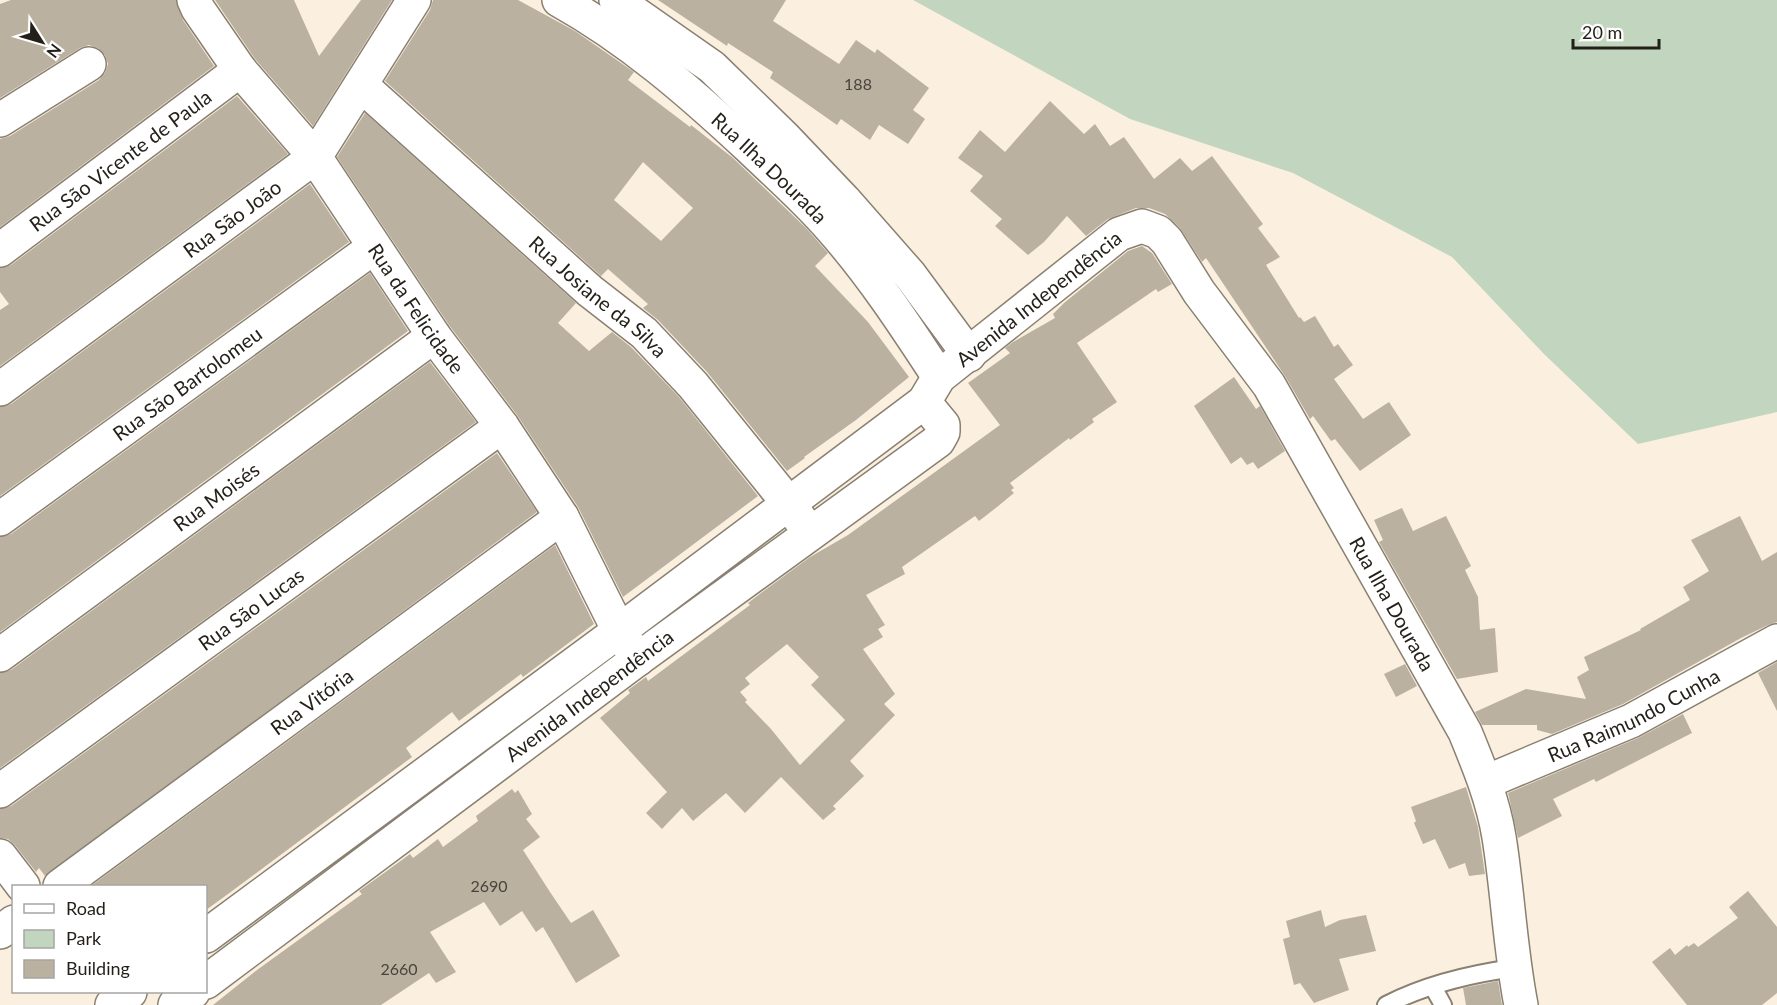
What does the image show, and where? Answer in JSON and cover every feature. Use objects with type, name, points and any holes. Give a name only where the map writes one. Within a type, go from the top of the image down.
[{"type":"street","name":"Rua da Felicidade","points":[[194,0],[240,70],[315,157],[434,336],[502,426],[562,517],[619,632],[638,659]]},
{"type":"street","name":"Rua São João","points":[[0,389],[315,157],[414,0]]},
{"type":"street","name":"Rua Ilha Dourada","points":[[559,0],[595,20],[691,93],[830,226],[885,296],[932,389]]},
{"type":"street","name":"Rua Ilha Dourada","points":[[616,0],[712,67],[793,146],[910,274],[969,355]]},
{"type":"street","points":[[0,120],[89,63]]},
{"type":"street","points":[[691,93],[712,67]]},
{"type":"street","name":"Rua São Vicente de Paula","points":[[0,250],[240,70]]},
{"type":"street","name":"Rua Josiane da Silva","points":[[361,86],[590,291],[644,333],[693,385],[810,533]]},
{"type":"street","name":"Avenida Independência","points":[[207,935],[789,504],[1119,234],[1142,226],[1158,232],[1167,241]]},
{"type":"street","name":"Rua Ilha Dourada","points":[[1167,241],[1199,292],[1269,386],[1465,732],[1486,782],[1499,835],[1514,968],[1521,1005]]},
{"type":"street","name":"Rua São Bartolomeu","points":[[0,519],[374,248]]},
{"type":"street","points":[[885,296],[910,274]]},
{"type":"street","name":"Rua Moisés","points":[[0,656],[434,336]]},
{"type":"street","name":"Avenida Independência","points":[[207,981],[638,659],[938,441],[943,432],[943,425],[932,389]]},
{"type":"street","name":"Rua São Lucas","points":[[0,791],[502,426]]},
{"type":"street","name":"Rua Vitória","points":[[61,885],[562,517]]},
{"type":"street","name":"Rua Raimundo Cunha","points":[[1486,782],[1631,721],[1777,641]]},
{"type":"street","points":[[377,808],[399,838]]},
{"type":"street","points":[[0,856],[22,885]]},
{"type":"street","points":[[175,1005],[192,993]]},
{"type":"lane","points":[[1386,1005],[1406,995],[1477,973],[1514,968]]},
{"type":"lane","points":[[1432,987],[1443,1005]]},
{"type":"green space","points":[[913,0],[1777,0],[1777,412],[1638,444],[1544,354],[1452,257],[1293,173],[1130,119]]},
{"type":"building","points":[[11,0],[176,0],[183,20],[214,66],[0,227],[0,139],[10,136],[99,80],[108,64],[105,55],[98,48],[89,45],[80,48],[0,98],[0,4]]},
{"type":"building","points":[[215,0],[294,0],[319,56],[361,0],[392,0],[313,126],[255,59]]},
{"type":"building","points":[[433,0],[518,0],[575,31],[634,72],[628,80],[733,158],[807,229],[828,253],[815,266],[868,322],[909,377],[787,471],[707,372],[658,320],[643,308],[648,304],[608,269],[601,276],[385,81],[430,10]],"holes":[[[643,162],[693,208],[661,241],[614,200]]]},
{"type":"building","points":[[658,0],[786,0],[773,21],[839,64],[856,40],[875,53],[877,49],[929,88],[913,110],[925,119],[908,144],[879,125],[870,140],[841,119],[837,125],[770,78],[773,72],[728,43],[727,46]]},
{"type":"building","points":[[237,96],[288,154],[0,366],[0,310],[9,304],[0,292],[0,268],[11,265]]},
{"type":"building","points":[[1050,101],[1084,134],[1095,124],[1110,146],[1124,137],[1154,179],[1180,158],[1192,171],[1212,156],[1263,224],[1258,228],[1280,257],[1266,265],[1299,318],[1304,322],[1315,316],[1334,347],[1338,344],[1353,365],[1334,379],[1363,419],[1389,402],[1411,435],[1360,471],[1335,439],[1331,441],[1313,416],[1310,419],[1285,376],[1206,258],[1202,262],[1180,228],[1165,214],[1149,208],[1136,208],[1108,219],[1086,236],[1067,216],[1044,242],[1028,255],[995,226],[1002,219],[970,191],[983,176],[958,158],[980,130],[1005,152]]},
{"type":"building","points":[[365,113],[576,303],[558,323],[589,351],[612,332],[631,347],[679,397],[758,496],[623,597],[578,507],[517,415],[449,325],[337,157]]},
{"type":"building","points":[[310,184],[349,242],[0,496],[0,407],[11,404]]},
{"type":"building","points":[[1142,246],[1152,253],[1172,284],[1158,292],[1156,289],[1077,343],[1117,402],[1092,419],[1094,422],[1010,483],[1014,488],[1011,490],[1014,493],[979,521],[975,516],[902,567],[905,574],[866,595],[885,625],[878,629],[883,637],[863,649],[895,694],[884,704],[895,715],[850,761],[864,776],[833,806],[836,809],[823,820],[781,777],[745,813],[726,793],[693,821],[682,808],[662,829],[646,813],[667,792],[600,718],[630,693],[628,690],[646,677],[648,681],[810,557],[848,535],[1000,425],[968,383],[1010,353],[1005,348],[1013,342],[1055,318],[1053,314],[1064,303],[1128,251]],"holes":[[[787,644],[819,677],[811,685],[845,720],[800,765],[771,729],[745,702],[747,700],[740,692],[750,684],[745,678]]]},
{"type":"building","points":[[370,273],[408,331],[0,632],[0,537],[11,534]]},
{"type":"building","points":[[430,362],[476,422],[0,768],[0,673],[11,670]]},
{"type":"building","points":[[1234,377],[1256,409],[1260,406],[1285,451],[1258,469],[1253,462],[1247,465],[1241,457],[1231,464],[1194,406]]},
{"type":"building","points":[[497,453],[537,512],[45,876],[39,868],[36,872],[14,844],[8,839],[0,838],[0,809],[11,806]]},
{"type":"building","points":[[1402,508],[1413,531],[1446,516],[1471,566],[1465,570],[1478,597],[1480,630],[1495,628],[1498,672],[1457,679],[1379,542],[1383,540],[1374,520]]},
{"type":"building","points":[[1740,516],[1762,561],[1777,552],[1777,622],[1741,638],[1623,704],[1552,734],[1537,730],[1537,725],[1482,725],[1475,712],[1526,689],[1586,699],[1577,677],[1589,670],[1584,657],[1641,630],[1690,600],[1683,587],[1709,571],[1691,540]]},
{"type":"building","points":[[555,545],[594,624],[523,677],[521,674],[459,721],[452,712],[406,748],[412,757],[228,894],[207,909],[207,885],[92,885]]},
{"type":"building","points":[[1777,662],[1777,711],[1758,673]]},
{"type":"building","points":[[1405,664],[1417,686],[1396,697],[1384,674]]},
{"type":"building","points":[[1683,714],[1692,733],[1596,782],[1594,779],[1553,799],[1562,816],[1518,838],[1508,793],[1638,738]]},
{"type":"building","points":[[1466,787],[1478,827],[1485,874],[1469,876],[1465,863],[1449,869],[1435,839],[1423,844],[1414,823],[1416,821],[1411,807]]},
{"type":"building","points":[[512,789],[515,793],[518,790],[532,814],[526,819],[540,837],[523,850],[550,892],[571,923],[593,910],[620,956],[576,983],[543,927],[536,932],[522,911],[500,926],[484,902],[430,932],[456,972],[436,983],[429,973],[381,1005],[213,1005],[362,894],[359,891],[410,854],[413,858],[438,839],[443,847],[478,821],[476,816]]},
{"type":"building","points":[[1748,891],[1777,927],[1777,993],[1762,1005],[1687,1005],[1652,962],[1670,948],[1675,955],[1687,945],[1688,947],[1694,943],[1698,947],[1738,918],[1729,907]]},
{"type":"building","points":[[1321,910],[1325,927],[1340,920],[1366,915],[1376,951],[1339,959],[1349,990],[1314,1003],[1300,983],[1294,985],[1283,939],[1290,937],[1286,921]]},
{"type":"building","points":[[1498,981],[1502,1005],[1466,1005],[1463,988]]}]
